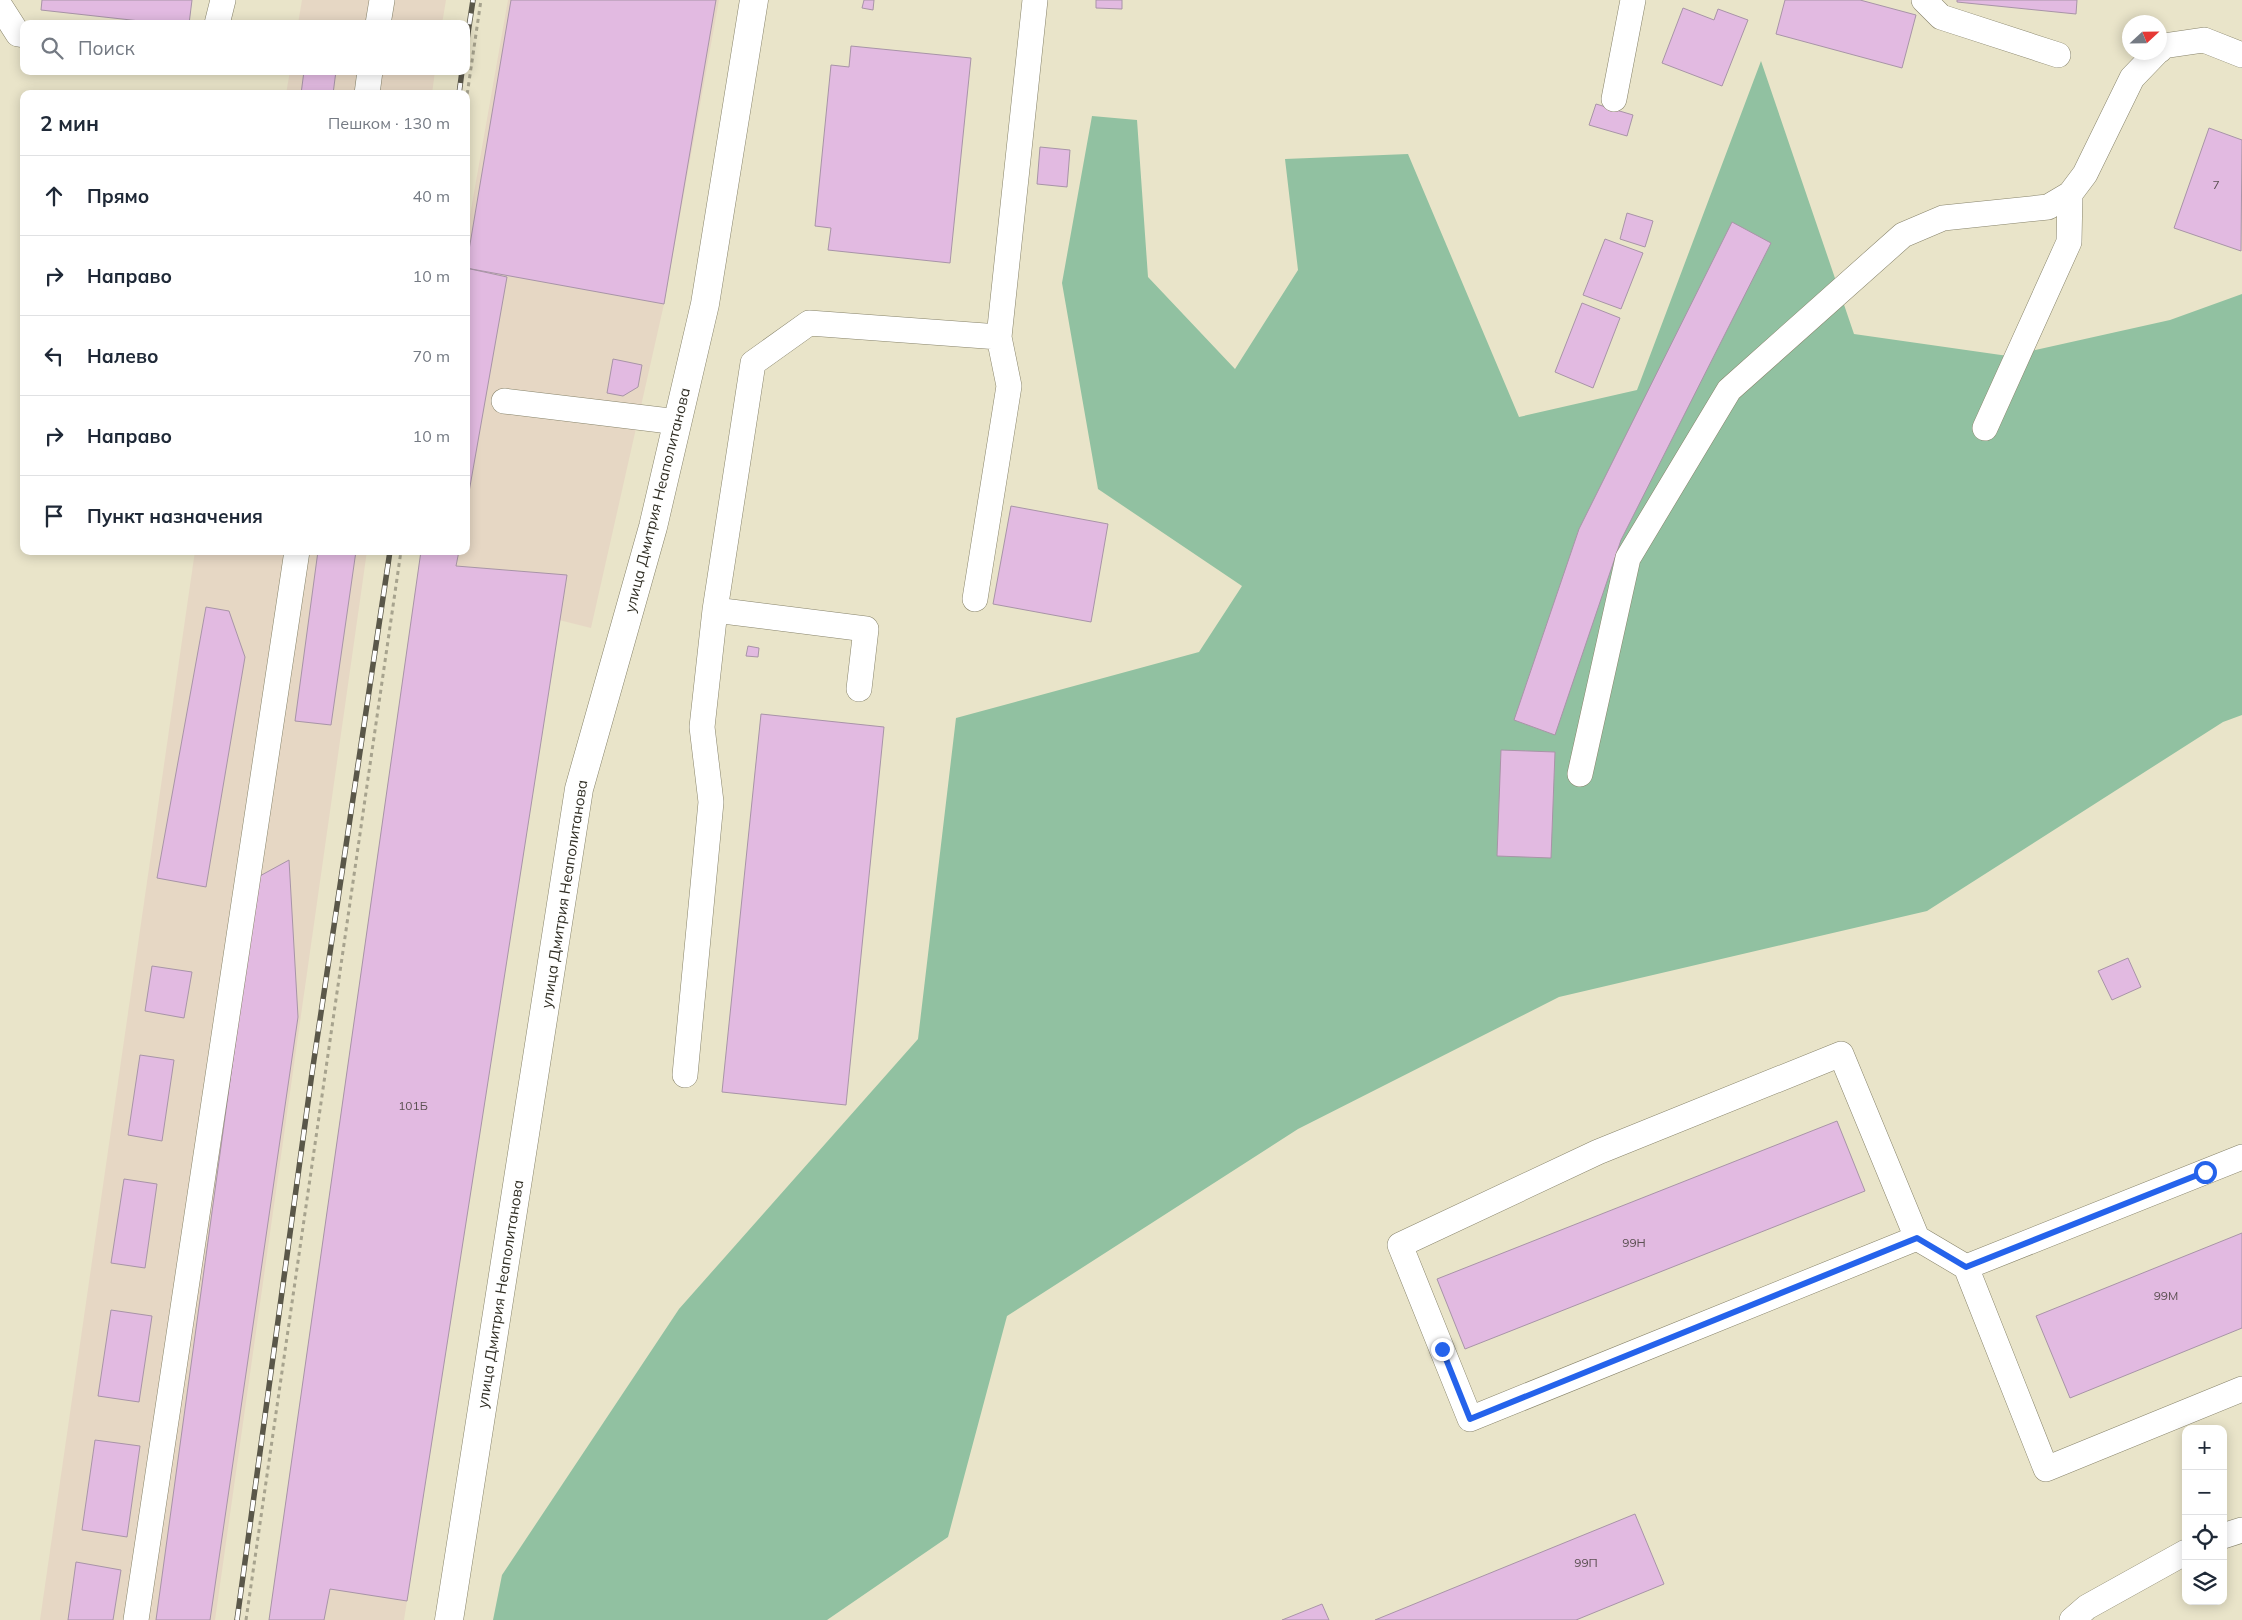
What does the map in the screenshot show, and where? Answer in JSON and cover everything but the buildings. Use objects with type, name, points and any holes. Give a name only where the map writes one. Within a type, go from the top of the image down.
[{"type":"street","name":"улица Дмитрия Неаполитанова","points":[[449,1620],[579,789],[653,527],[705,304],[754,0]]},
{"type":"lane","points":[[218,20],[223,0]]},
{"type":"lane","points":[[379,20],[382,0]]},
{"type":"lane","points":[[975,599],[1009,386],[999,337],[1035,0]]},
{"type":"lane","points":[[1614,99],[1633,0]]},
{"type":"lane","points":[[1924,0],[1941,17],[2058,55]]},
{"type":"lane","points":[[0,6],[20,34]]},
{"type":"lane","points":[[2167,45],[2204,40],[2242,55]]},
{"type":"lane","points":[[1580,774],[1628,558],[1729,390],[1904,235],[1943,218],[2048,207],[2070,194],[2085,174],[2132,78],[2149,60]]},
{"type":"lane","points":[[368,90],[369,75]]},
{"type":"lane","points":[[1985,428],[2069,242],[2070,194]]},
{"type":"lane","points":[[685,1075],[711,802],[702,727],[715,610],[753,362],[809,323],[999,337]]},
{"type":"lane","points":[[504,401],[678,422]]},
{"type":"lane","points":[[136,1620],[296,555]]},
{"type":"lane","points":[[715,610],[866,629],[859,689]]},
{"type":"lane","points":[[1917,1238],[1470,1419],[1400,1246],[1598,1152],[1841,1054],[1917,1238],[1966,1267],[2046,1468],[2242,1389]]},
{"type":"lane","points":[[1966,1267],[2242,1157]]},
{"type":"lane","points":[[2227,1535],[2242,1530]]},
{"type":"lane","points":[[2072,1620],[2087,1607],[2182,1554]]},
{"type":"path","points":[[470,75],[481,0]]},
{"type":"path","points":[[468,90],[470,75]]},
{"type":"path","points":[[246,1620],[400,555]]},
{"type":"shaded area","points":[[302,0],[446,0],[443,20],[299,20]]},
{"type":"shaded area","points":[[508,0],[719,0],[664,304],[591,628],[559,620],[404,1620],[269,1620],[420,555],[470,555],[470,215]]},
{"type":"shaded area","points":[[289,75],[434,75],[433,90],[287,90]]},
{"type":"shaded area","points":[[194,555],[366,555],[215,1620],[40,1620]]},
{"type":"green space","points":[[1761,61],[1854,334],[2008,356],[2170,320],[2242,294],[2242,715],[2223,722],[1927,911],[1559,997],[1298,1129],[1007,1316],[948,1537],[827,1620],[493,1620],[502,1575],[679,1309],[918,1039],[956,718],[1199,652],[1242,586],[1098,489],[1062,283],[1092,116],[1137,120],[1148,277],[1235,369],[1298,270],[1285,159],[1408,154],[1519,417],[1637,390]]},
{"type":"railway","points":[[470,20],[473,0]]},
{"type":"railway","points":[[460,90],[461,75]]},
{"type":"railway","points":[[237,1620],[312,1073],[389,555]]},
{"type":"route","points":[[1442,1349],[1470,1419],[1917,1238],[1966,1267],[2205,1172]]}]
